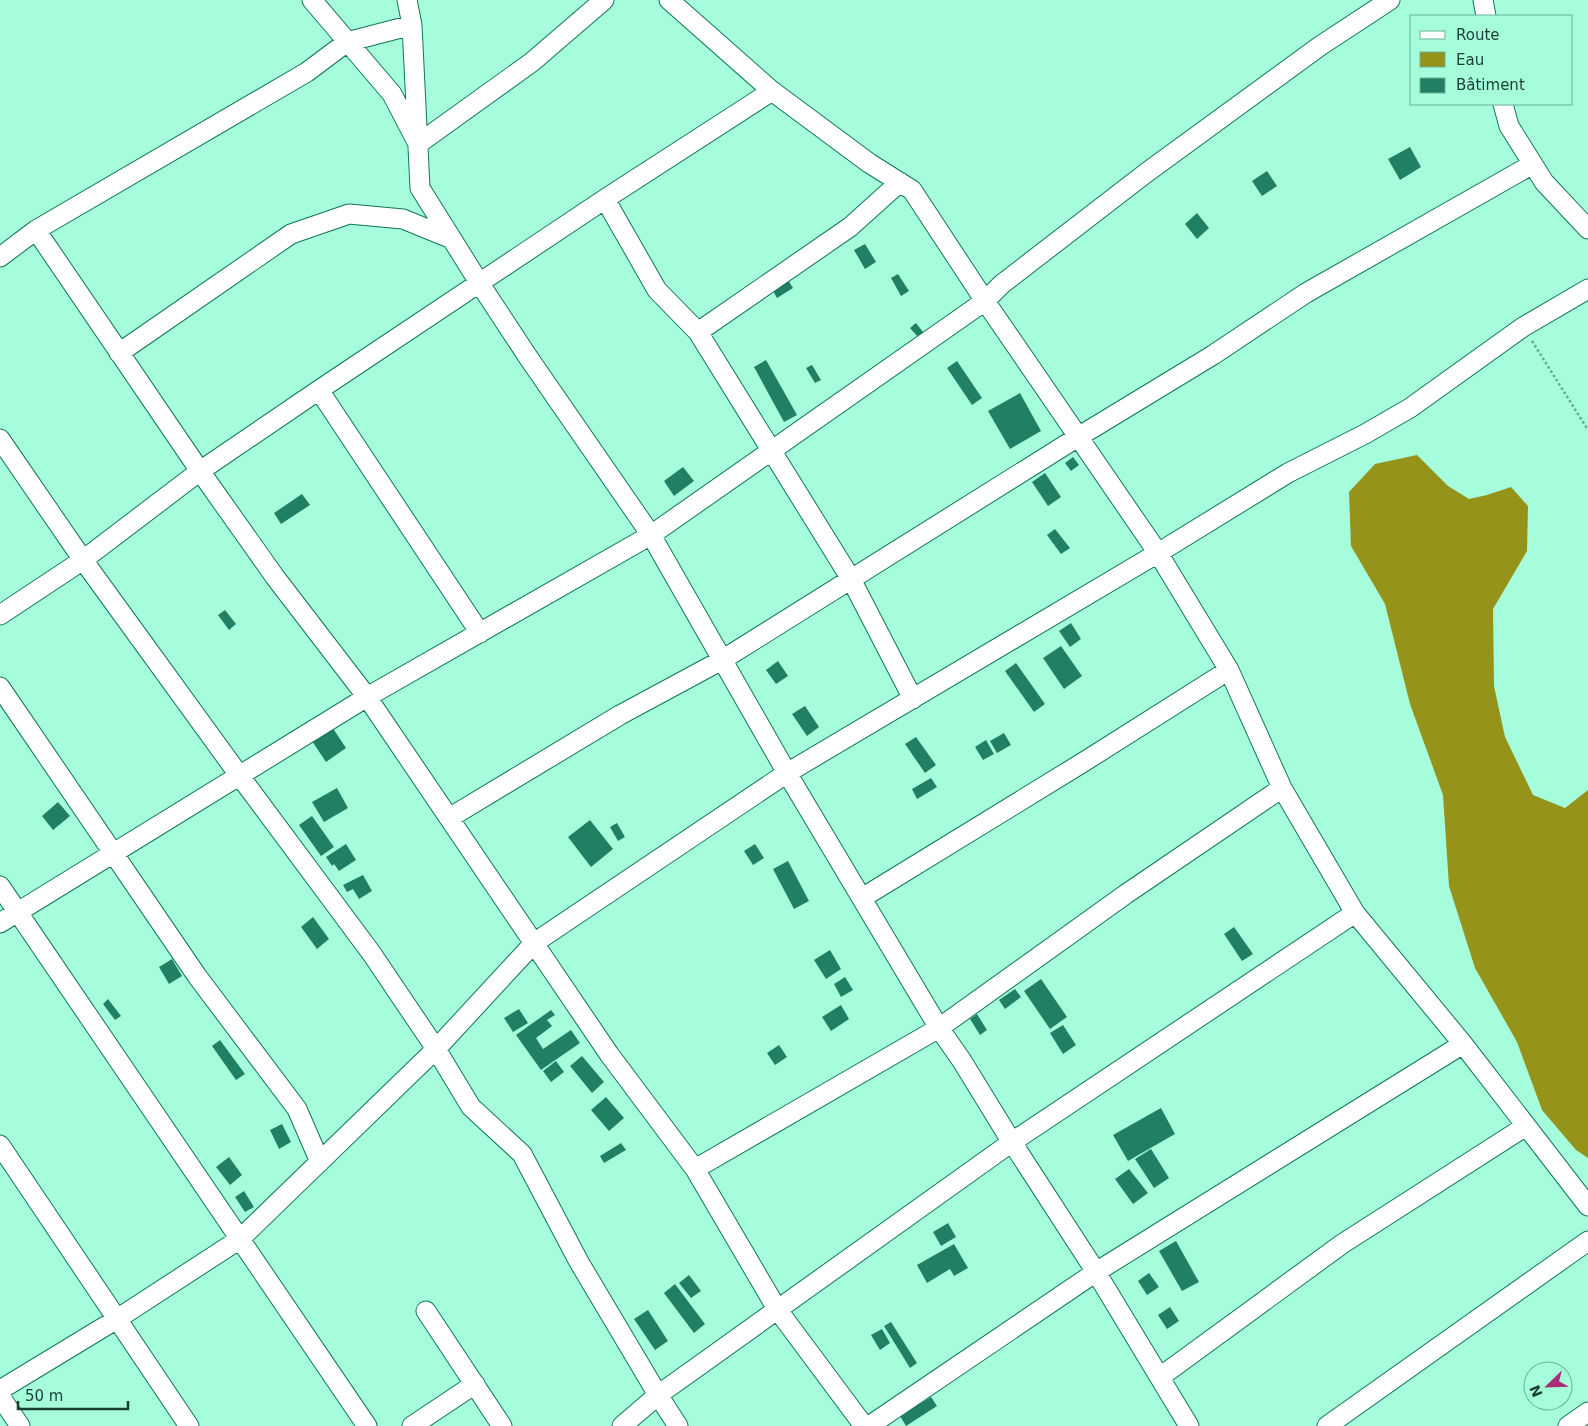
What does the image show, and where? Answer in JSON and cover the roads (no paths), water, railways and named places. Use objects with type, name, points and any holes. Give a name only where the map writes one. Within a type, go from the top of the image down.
[{"type":"street","points":[[312,0],[392,94],[418,144]]},
{"type":"street","points":[[407,0],[412,25],[420,188],[480,284],[651,535],[787,773],[939,1028],[1096,1272],[1189,1426]]},
{"type":"street","points":[[418,144],[532,62],[604,0]]},
{"type":"street","points":[[669,0],[772,91],[869,163],[912,190],[985,301],[1158,554],[1229,670],[1282,788],[1355,913],[1463,1044],[1588,1206]]},
{"type":"street","points":[[0,923],[367,697],[651,535],[985,301],[1002,284],[1154,167],[1320,46],[1390,0]]},
{"type":"street","points":[[1483,0],[1486,15]]},
{"type":"street","points":[[0,257],[36,230],[308,72],[347,42],[412,25]]},
{"type":"street","points":[[0,615],[83,560],[200,471],[319,390],[605,199],[772,91]]},
{"type":"street","points":[[1502,105],[1509,126],[1544,182],[1588,229]]},
{"type":"street","points":[[449,818],[620,714],[722,660],[1306,294],[1533,164]]},
{"type":"street","points":[[698,332],[850,227],[900,182]]},
{"type":"street","points":[[605,199],[657,290],[698,332],[851,580],[912,699]]},
{"type":"street","points":[[119,353],[291,234],[348,214],[403,218],[452,239]]},
{"type":"street","points":[[36,230],[200,471],[275,577],[367,697],[609,1054],[695,1169],[777,1309],[864,1426]]},
{"type":"street","points":[[0,1390],[117,1319],[240,1239],[436,1049],[534,944],[787,773],[1158,554],[1288,472],[1365,434],[1410,408],[1523,327],[1588,289]]},
{"type":"street","points":[[319,390],[480,632]]},
{"type":"street","points":[[0,439],[83,560],[238,775],[372,954],[436,1049],[471,1107],[522,1154],[579,1262],[658,1396],[678,1426]]},
{"type":"street","points":[[862,898],[1229,670]]},
{"type":"street","points":[[0,687],[197,976],[297,1110],[320,1162]]},
{"type":"street","points":[[695,1169],[939,1028],[1126,894],[1282,788]]},
{"type":"street","points":[[0,886],[368,1426]]},
{"type":"street","points":[[622,1426],[658,1396],[777,1309],[1012,1142],[1355,913]]},
{"type":"street","points":[[869,1426],[1096,1272],[1463,1044]]},
{"type":"street","points":[[1160,1377],[1342,1244],[1526,1126]]},
{"type":"street","points":[[0,1145],[189,1426]]},
{"type":"street","points":[[1327,1426],[1588,1240]]},
{"type":"street","points":[[426,1311],[502,1426]]},
{"type":"street","points":[[412,1426],[474,1384]]},
{"type":"street","points":[[0,1396],[20,1426]]},
{"type":"street","points":[[1568,1426],[1588,1412]]},
{"type":"water","points":[[1417,455],[1448,486],[1469,499],[1511,487],[1528,506],[1527,551],[1493,609],[1494,686],[1505,737],[1533,795],[1565,808],[1588,790],[1588,1158],[1576,1150],[1542,1110],[1517,1042],[1475,968],[1449,886],[1443,795],[1410,704],[1385,604],[1351,546],[1349,492],[1375,464]]}]
